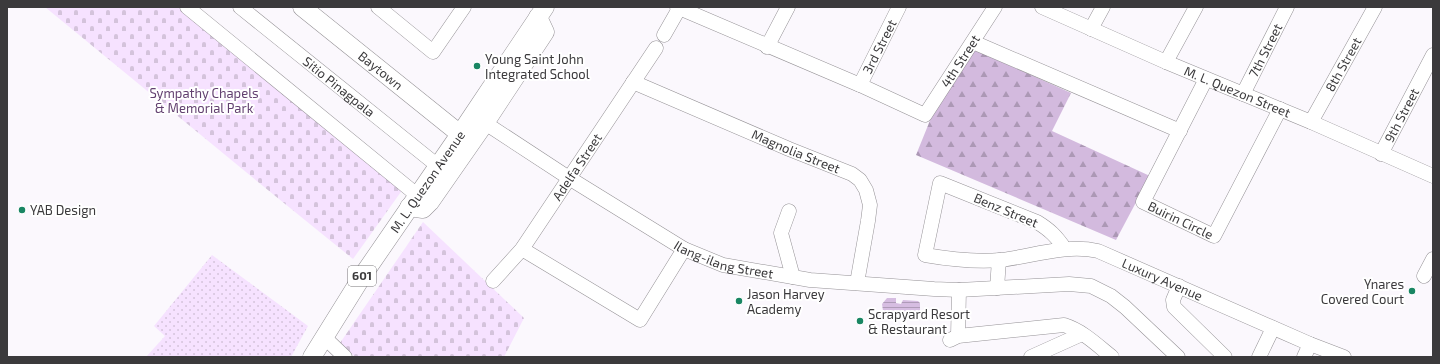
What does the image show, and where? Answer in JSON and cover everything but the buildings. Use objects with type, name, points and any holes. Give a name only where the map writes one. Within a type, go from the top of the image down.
[{"type":"main road","name":"Baytown","points":[[302,7],[460,134]]},
{"type":"main road","points":[[413,201],[423,209],[430,202],[485,123],[545,32],[541,12]]},
{"type":"main road","name":"M. L. Quezon Avenue","points":[[312,357],[359,281],[460,134],[541,12]]},
{"type":"street","points":[[187,7],[413,201]]},
{"type":"street","name":"Sitio Pinagpala","points":[[240,7],[438,166]]},
{"type":"street","points":[[378,7],[433,52],[464,7]]},
{"type":"street","points":[[664,35],[679,7],[768,47],[860,85]]},
{"type":"street","points":[[768,47],[788,7]]},
{"type":"street","name":"3rd Street","points":[[860,85],[899,7]]},
{"type":"street","name":"4th Street","points":[[860,85],[925,115],[995,7]]},
{"type":"street","name":"M. L. Quezon Street","points":[[1042,7],[1166,62],[1311,122],[1433,176]]},
{"type":"street","points":[[1091,29],[1103,7]]},
{"type":"street","points":[[1166,62],[1196,7]]},
{"type":"street","name":"7th Street","points":[[1243,94],[1287,7]]},
{"type":"street","name":"8th Street","points":[[1311,122],[1375,7]]},
{"type":"street","points":[[973,42],[1180,131]]},
{"type":"street","name":"Adelfa Street","points":[[493,281],[522,248],[656,48]]},
{"type":"street","name":"9th Street","points":[[1381,154],[1433,55]]},
{"type":"street","name":"Buirin Circle","points":[[1206,79],[1143,202],[1214,236],[1280,109]]},
{"type":"street","name":"Magnolia Street","points":[[633,82],[789,149],[852,174],[860,180],[866,190],[870,205],[857,283]]},
{"type":"street","name":"Ilang-ilang Street","points":[[485,123],[569,178],[684,249],[723,265],[810,280],[959,290],[1069,284],[1091,286],[1112,296],[1178,357]]},
{"type":"street","name":"Benz Street","points":[[925,255],[940,183],[1037,222],[1057,236],[1065,249]]},
{"type":"street","points":[[789,211],[781,233],[793,277]]},
{"type":"street","points":[[522,248],[640,320],[684,249]]},
{"type":"street","name":"Luxury Avenue","points":[[925,255],[948,259],[1000,260],[1065,249],[1089,249],[1098,251],[1273,328],[1307,351],[1344,357]]},
{"type":"street","points":[[1424,276],[1433,259]]},
{"type":"street","points":[[997,288],[1000,260]]},
{"type":"street","points":[[1179,286],[1173,300],[1174,307],[1225,357]]},
{"type":"street","points":[[959,290],[954,338],[1064,325],[1074,328],[1112,357]]},
{"type":"street","points":[[1259,357],[1273,328]]},
{"type":"street","points":[[1031,357],[1082,334]]},
{"type":"street","points":[[324,337],[345,357]]},
{"type":"green space","name":"Sympathy Chapels & Memorial Park","points":[[45,7],[180,7],[403,189],[353,259]]},
{"type":"green space","points":[[975,50],[1071,93],[1052,131],[1150,176],[1116,240],[916,155],[931,118]]},
{"type":"green space","points":[[423,222],[524,318],[504,357],[355,357],[340,343]]},
{"type":"green space","points":[[212,255],[308,326],[291,357],[146,357],[165,336],[154,326]]},
{"type":"shaded area","points":[[887,298],[896,298],[896,303],[901,304],[903,300],[918,301],[920,303],[920,313],[883,311],[882,304]]},
{"type":"place","name":"Young Saint John Integrated School","points":[[477,66]]},
{"type":"place","name":"YAB Design","points":[[22,210]]},
{"type":"place","name":"Ynares Covered Court","points":[[1412,291]]},
{"type":"place","name":"Jason Harvey Academy","points":[[739,301]]},
{"type":"place","name":"Scrapyard Resort & Restaurant","points":[[860,321]]}]
